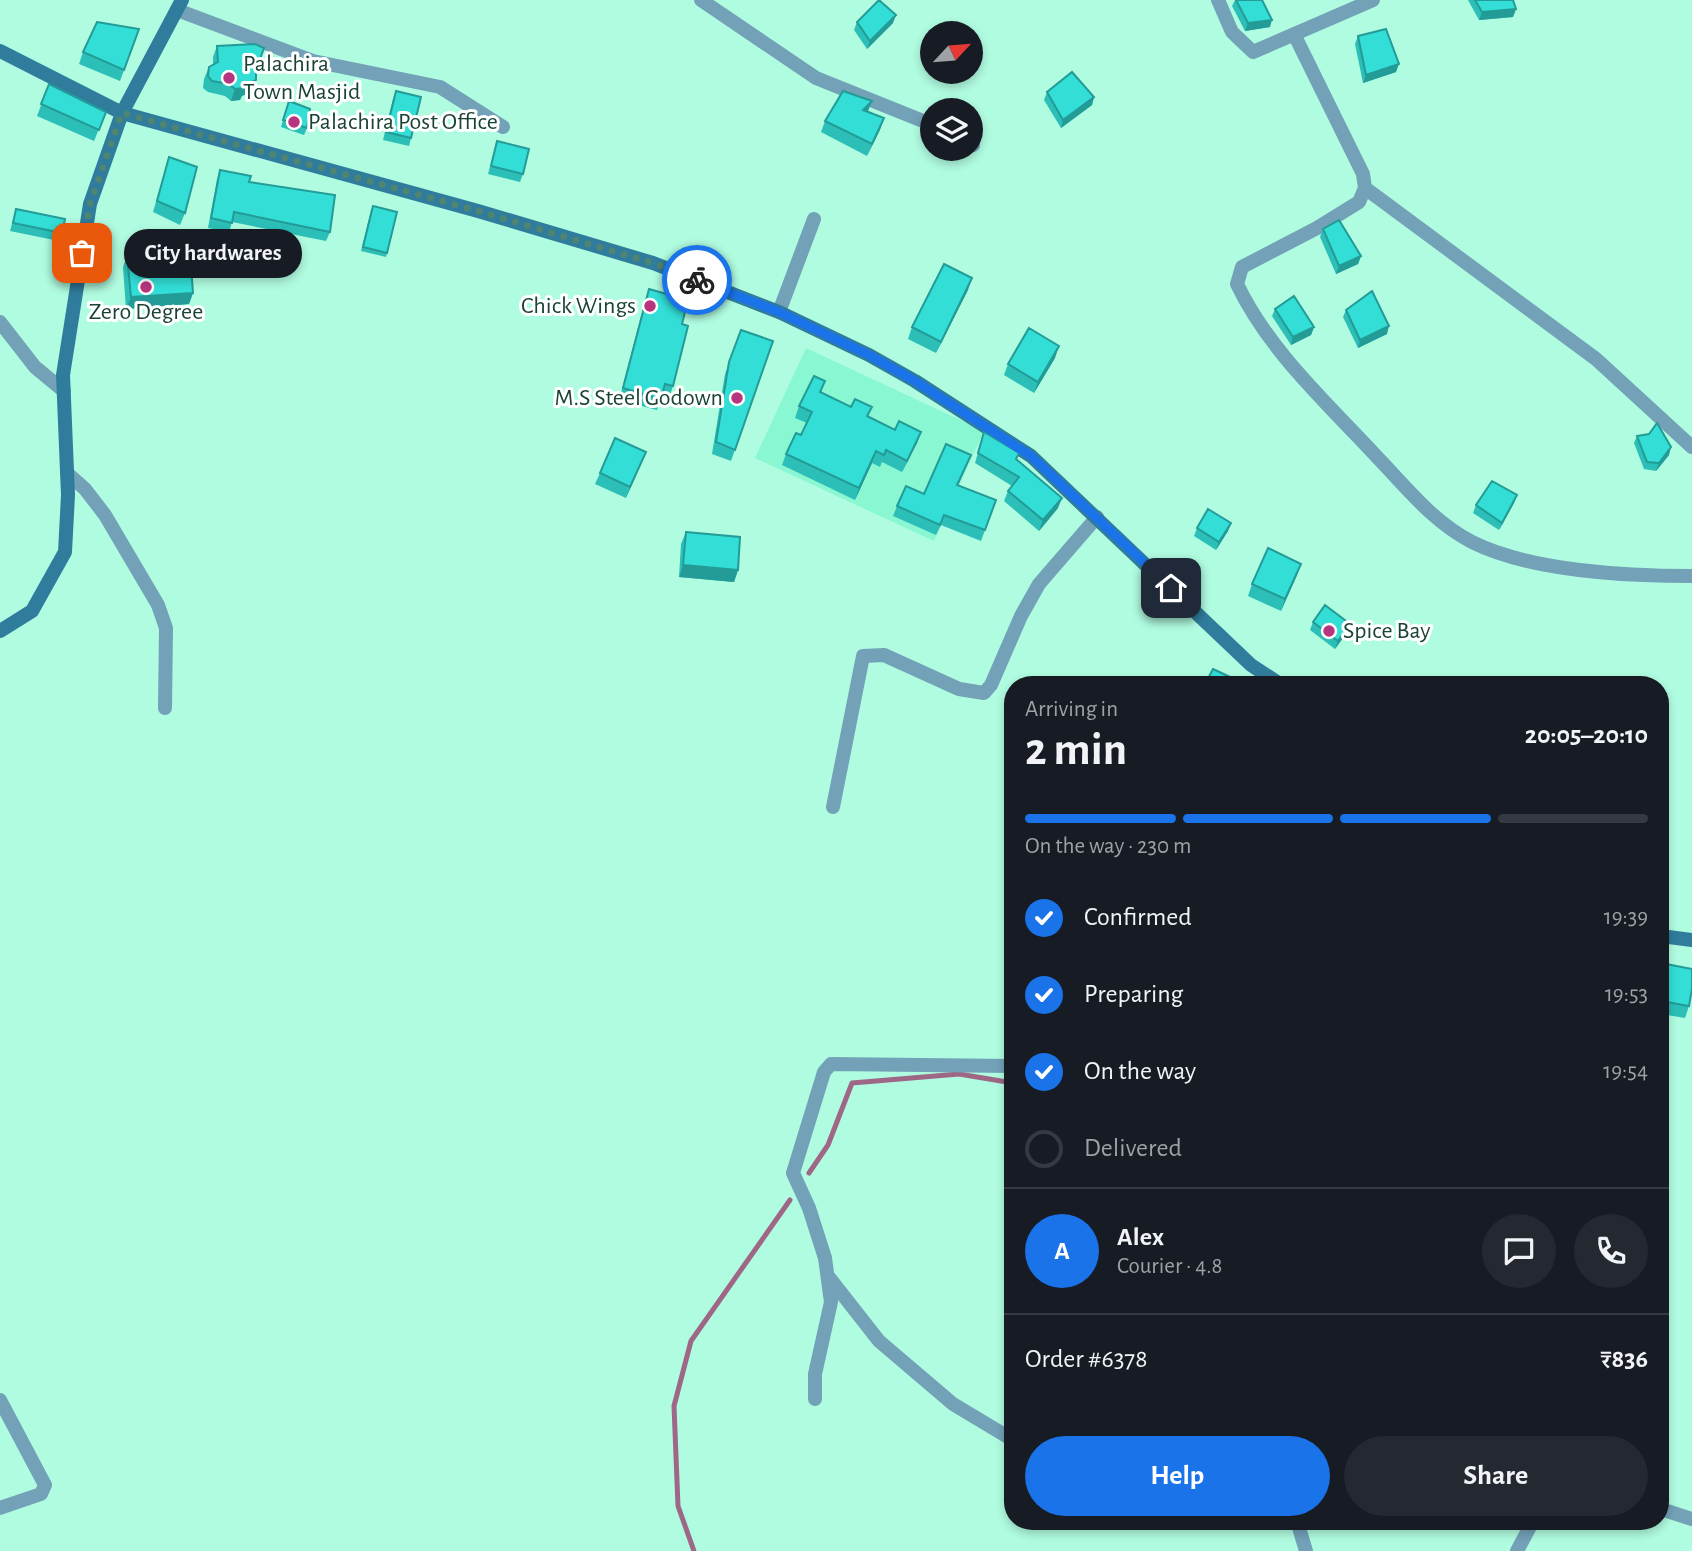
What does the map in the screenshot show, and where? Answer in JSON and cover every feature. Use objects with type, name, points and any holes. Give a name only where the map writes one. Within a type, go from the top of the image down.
[{"type":"main road","points":[[0,631],[32,611],[65,552],[68,495],[63,375],[90,204],[122,113],[180,5]]},
{"type":"main road","points":[[0,51],[122,113],[478,211],[653,263],[779,312],[869,355],[915,381],[1031,456],[1251,665],[1268,676]]},
{"type":"main road","points":[[1669,937],[1692,940]]},
{"type":"street","points":[[701,0],[817,78],[920,120]]},
{"type":"street","points":[[1218,0],[1232,32],[1253,52],[1373,0]]},
{"type":"street","points":[[180,5],[313,61],[440,87],[503,127]]},
{"type":"street","points":[[1294,34],[1363,174],[1365,188],[1359,202],[1317,228],[1242,267],[1237,284],[1248,308],[1275,346],[1433,516],[1472,542],[1513,557],[1568,568],[1692,576]]},
{"type":"street","points":[[1365,188],[1596,359],[1692,447]]},
{"type":"street","points":[[779,312],[814,219]]},
{"type":"street","points":[[0,322],[35,367],[64,391]]},
{"type":"street","points":[[67,473],[85,489],[104,515],[158,605],[166,628],[165,708]]},
{"type":"street","points":[[833,807],[863,656],[884,655],[959,689],[984,693],[991,685],[1021,616],[1039,584],[1097,517]]},
{"type":"street","points":[[816,1399],[815,1374],[831,1301],[825,1258],[809,1208],[793,1173],[824,1072],[831,1064],[1004,1066]]},
{"type":"street","points":[[827,1276],[879,1341],[953,1404],[1004,1435]]},
{"type":"street","points":[[0,1400],[45,1485],[41,1494],[0,1508]]},
{"type":"street","points":[[1669,1511],[1692,1518]]},
{"type":"street","points":[[1300,1530],[1306,1551]]},
{"type":"street","points":[[1517,1551],[1529,1530]]},
{"type":"shaded area","points":[[806,348],[984,431],[934,541],[755,458]]},
{"type":"building","points":[[879,0],[896,15],[870,41],[857,22]]},
{"type":"building","points":[[1236,0],[1262,0],[1272,20],[1248,23]]},
{"type":"building","points":[[1475,0],[1513,0],[1516,9],[1482,12]]},
{"type":"building","points":[[97,22],[139,29],[124,70],[83,52]]},
{"type":"building","points":[[1386,29],[1399,64],[1366,75],[1358,36]]},
{"type":"building","name":"Palachira Town Masjid","points":[[255,44],[264,48],[256,70],[256,80],[245,88],[235,89],[229,84],[212,81],[208,76],[209,67],[218,62],[217,46]]},
{"type":"building","points":[[1072,72],[1094,97],[1063,120],[1047,92]]},
{"type":"building","points":[[49,84],[106,112],[99,130],[41,104]]},
{"type":"building","points":[[396,91],[421,97],[411,138],[386,132]]},
{"type":"building","points":[[843,91],[872,101],[863,110],[884,118],[872,144],[825,121]]},
{"type":"building","points":[[289,101],[310,109],[307,128],[283,120]]},
{"type":"building","points":[[497,141],[529,149],[523,174],[491,166]]},
{"type":"building","points":[[169,157],[197,167],[185,213],[157,201]]},
{"type":"building","points":[[220,170],[251,176],[249,182],[335,195],[330,232],[234,212],[232,223],[211,218]]},
{"type":"building","points":[[373,206],[397,212],[387,253],[363,247]]},
{"type":"building","points":[[16,209],[65,219],[62,233],[13,223]]},
{"type":"building","points":[[1339,220],[1361,256],[1339,266],[1323,229]]},
{"type":"building","points":[[190,251],[193,293],[131,297],[127,255]]},
{"type":"building","points":[[944,264],[972,278],[941,342],[912,327]]},
{"type":"building","points":[[649,289],[688,300],[682,324],[688,326],[673,386],[665,384],[661,399],[623,388]]},
{"type":"building","points":[[1372,291],[1389,326],[1360,340],[1346,310]]},
{"type":"building","points":[[1294,296],[1314,327],[1293,337],[1275,309]]},
{"type":"building","points":[[1029,328],[1059,346],[1038,382],[1008,364]]},
{"type":"building","name":"M.S Steel Godown","points":[[741,330],[773,341],[735,450],[716,442],[729,362]]},
{"type":"building","points":[[814,376],[825,381],[820,392],[851,407],[855,399],[872,407],[867,416],[895,430],[899,421],[921,432],[907,461],[886,450],[884,455],[876,451],[859,488],[786,454],[796,433],[801,435],[812,412],[799,406]]},
{"type":"building","points":[[1657,423],[1671,447],[1659,463],[1647,462],[1637,436],[1649,434]]},
{"type":"building","points":[[984,432],[1019,453],[1016,459],[1062,498],[1043,520],[1008,491],[1019,477],[978,453]]},
{"type":"building","points":[[615,438],[646,452],[630,487],[600,473]]},
{"type":"building","points":[[946,444],[971,455],[957,485],[996,500],[985,530],[944,515],[940,525],[897,506],[906,486],[924,494]]},
{"type":"building","points":[[1492,481],[1517,495],[1502,523],[1476,505]]},
{"type":"building","points":[[1208,509],[1231,523],[1219,542],[1197,528]]},
{"type":"building","points":[[686,532],[740,537],[738,570],[683,565]]},
{"type":"building","points":[[1268,548],[1301,564],[1285,599],[1252,584]]},
{"type":"building","points":[[1325,605],[1350,624],[1338,641],[1313,622]]},
{"type":"building","points":[[1213,669],[1228,676],[1209,676]]},
{"type":"building","points":[[1669,965],[1692,969],[1689,1006],[1669,1002]]},
{"type":"waterway","points":[[809,1173],[828,1145],[852,1083],[959,1074],[1004,1082]]},
{"type":"waterway","points":[[694,1551],[678,1506],[674,1406],[691,1341],[790,1200]]},
{"type":"way so far","points":[[82,253],[90,204],[122,113],[478,211],[653,263],[697,280]]},
{"type":"place","name":"Palachira Town Masjid","points":[[229,78]]},
{"type":"place","name":"Palachira Post Office","points":[[294,122]]},
{"type":"place","name":"City hardwares","points":[[82,253]]},
{"type":"place","name":"Zero Degree","points":[[146,287]]},
{"type":"place","name":"Chick Wings","points":[[650,306]]},
{"type":"place","name":"M.S Steel Godown","points":[[737,398]]},
{"type":"place","name":"Spice Bay","points":[[1329,631]]},
{"type":"route","points":[[697,280],[779,312],[869,355],[915,381],[1031,456],[1171,588]]}]
